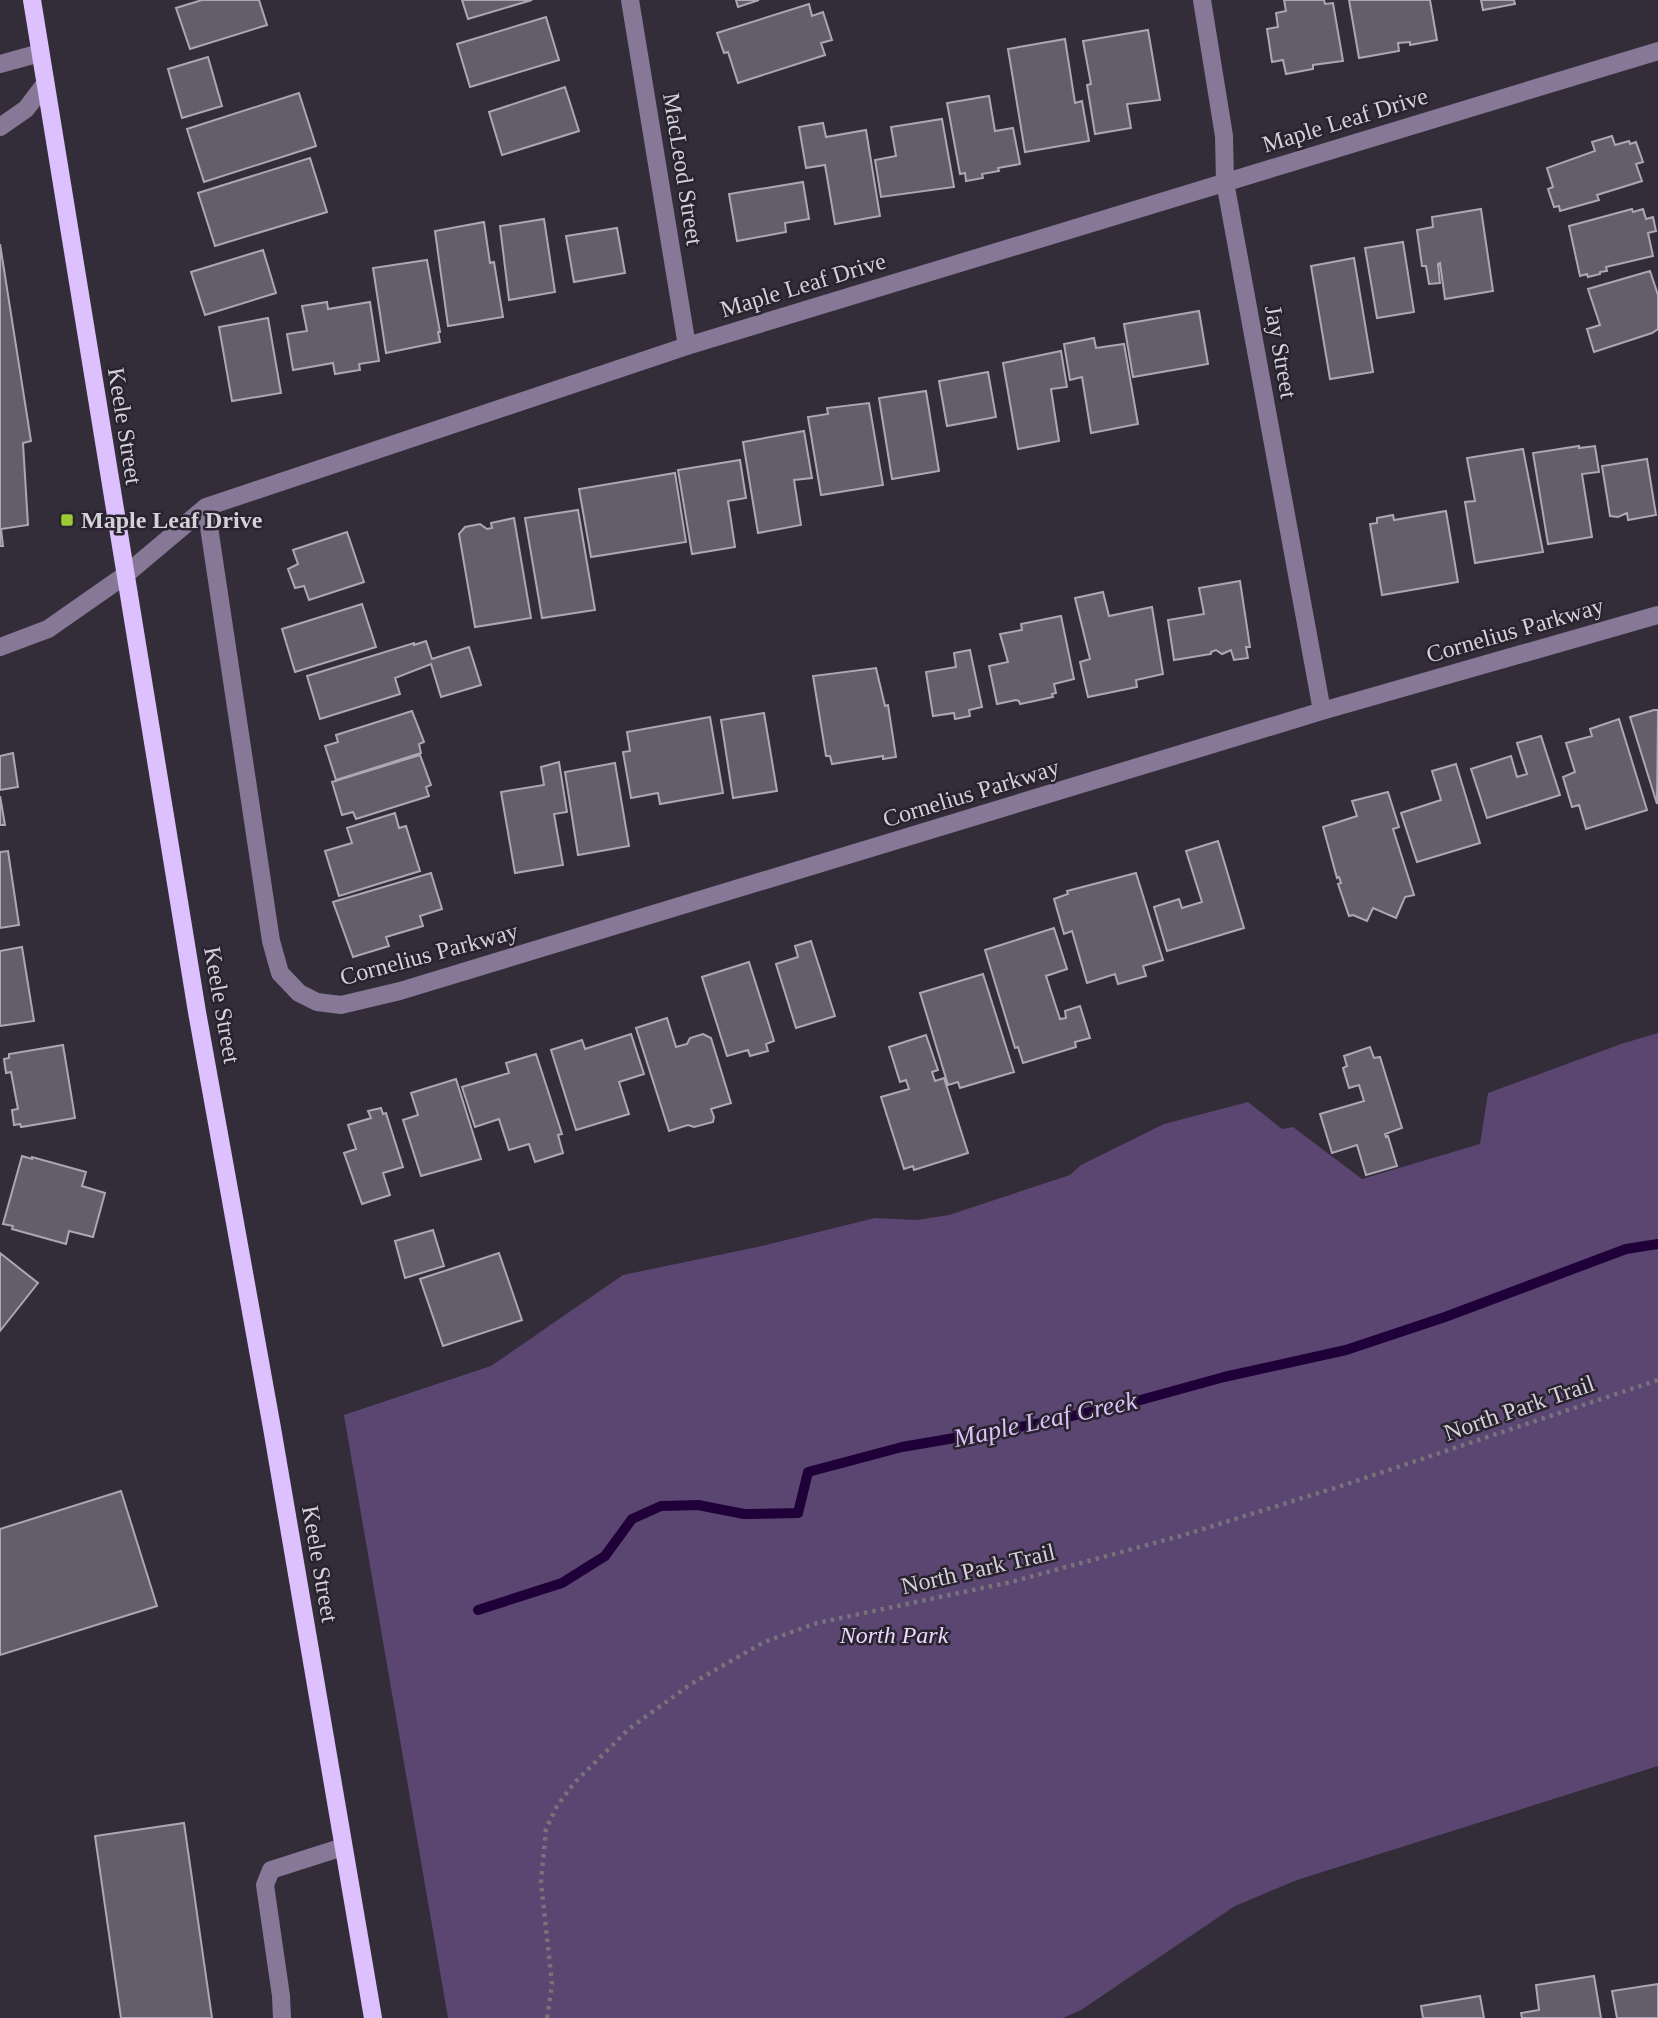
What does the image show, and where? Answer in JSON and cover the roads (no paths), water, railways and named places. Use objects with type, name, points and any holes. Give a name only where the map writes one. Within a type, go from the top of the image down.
[{"type":"main road","name":"Keele Street","points":[[32,0],[197,1012],[272,1428],[373,2018]]},
{"type":"street","name":"MacLeod Street","points":[[630,0],[687,346]]},
{"type":"street","name":"Jay Street","points":[[1202,0],[1224,136],[1225,182],[1322,711]]},
{"type":"street","name":"Maple Leaf Drive","points":[[0,647],[48,629],[124,576],[206,507],[687,346],[1658,51]]},
{"type":"street","points":[[0,64],[40,53]]},
{"type":"street","points":[[0,127],[26,109],[45,84]]},
{"type":"street","name":"Cornelius Parkway","points":[[206,507],[271,941],[280,973],[299,993],[317,1002],[341,1005],[400,991],[1322,711],[1658,615]]},
{"type":"street","points":[[282,2018],[265,1885],[271,1870],[343,1847]]},
{"type":"waterway","name":"Maple Leaf Creek","points":[[478,1610],[562,1583],[605,1556],[632,1519],[661,1506],[698,1505],[744,1514],[798,1513],[808,1472],[902,1447],[1042,1423],[1224,1377],[1346,1350],[1445,1317],[1626,1249],[1658,1244]]},
{"type":"place","name":"Maple Leaf Drive","points":[[67,520]]},
{"type":"park label","name":"North Park","points":[[894,1635]]}]
